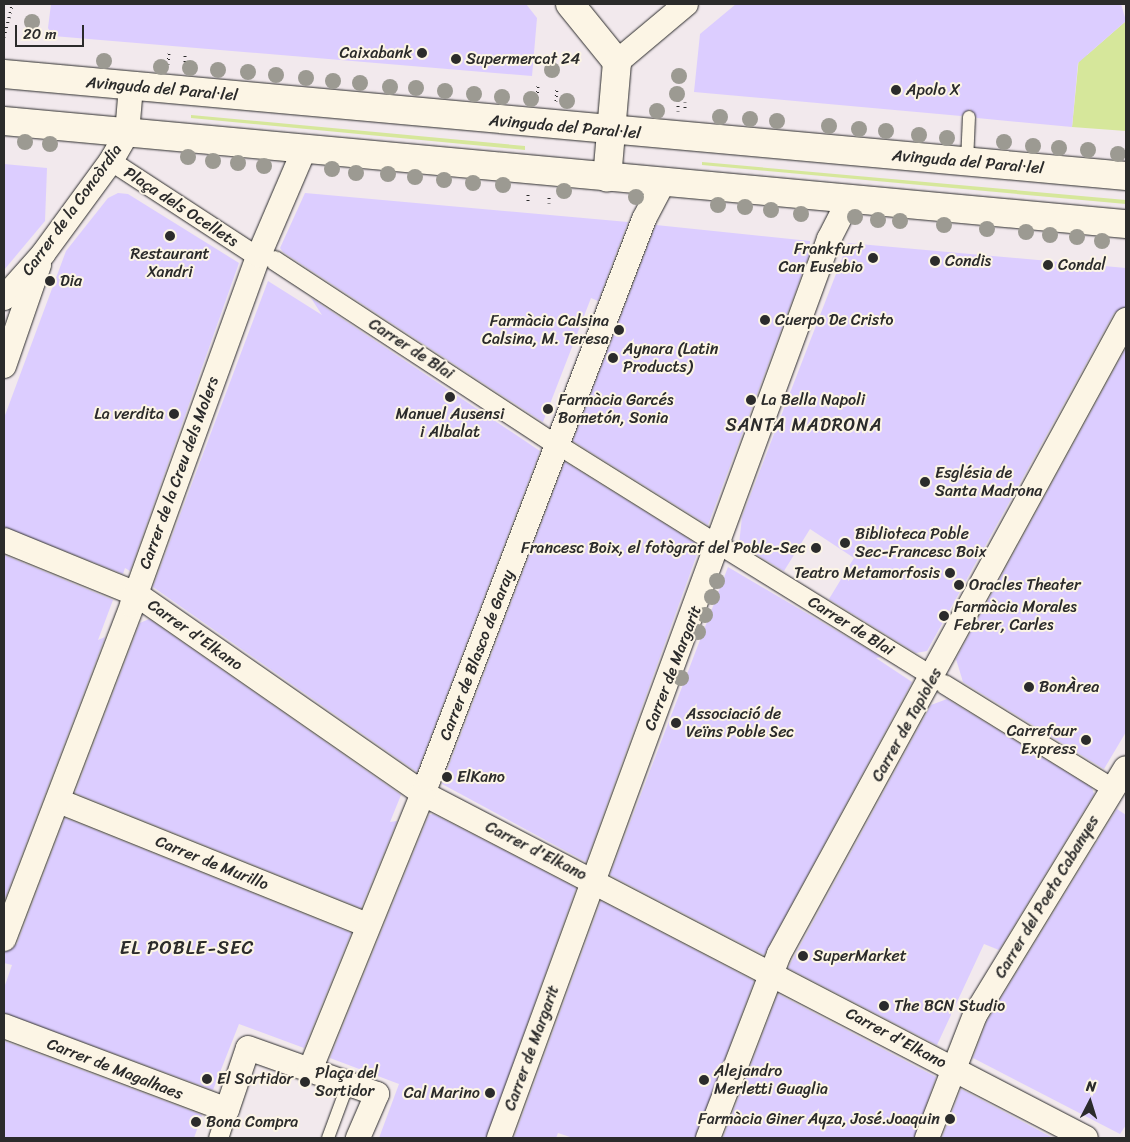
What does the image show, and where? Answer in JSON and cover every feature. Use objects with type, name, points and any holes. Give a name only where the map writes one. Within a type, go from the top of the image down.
[{"type":"main road","points":[[570,4],[617,62],[607,178]]},
{"type":"main road","name":"Avinguda del Paral·lel","points":[[4,74],[611,132],[1126,176]]},
{"type":"main road","points":[[4,121],[663,184],[1126,224]]},
{"type":"street","points":[[617,62],[686,4]]},
{"type":"street","name":"Carrer de la Concòrdia","points":[[4,298],[43,254],[110,161],[127,133],[131,86]]},
{"type":"street","name":"Carrer de la Creu dels Molers","points":[[4,939],[136,594],[262,247],[304,150]]},
{"type":"street","name":"Plaça dels Ocellets","points":[[110,161],[252,253]]},
{"type":"street","name":"Carrer de Blasco de Garay","points":[[310,1070],[366,925],[422,793],[644,218],[663,184]]},
{"type":"street","name":"Carrer de Margarit","points":[[499,1138],[829,239],[849,200]]},
{"type":"street","points":[[4,366],[43,254]]},
{"type":"street","name":"Carrer de Blai","points":[[274,260],[548,439]]},
{"type":"street","name":"Carrer de Tapioles","points":[[708,1138],[771,971],[1124,329]]},
{"type":"street","points":[[566,450],[706,538]]},
{"type":"street","name":"Carrer d'Elkano","points":[[4,540],[136,594],[422,793],[771,971],[1086,1138]]},
{"type":"street","name":"Carrer de Blai","points":[[728,550],[924,671]]},
{"type":"street","points":[[944,684],[1118,790]]},
{"type":"street","name":"Carrer del Poeta Cabanyes","points":[[927,1138],[975,1015],[1126,768]]},
{"type":"street","name":"Carrer de Murillo","points":[[58,801],[366,925]]},
{"type":"street","name":"Carrer de Magalhaes","points":[[4,1026],[227,1110]]},
{"type":"street","points":[[218,1138],[248,1048],[377,1094],[358,1138]]},
{"type":"lane","points":[[967,162],[969,117]]},
{"type":"lane","points":[[328,1138],[348,1084]]},
{"type":"path","points":[[4,37],[12,4]]},
{"type":"green space","points":[[1126,21],[1126,131],[1072,127],[1080,47],[1087,55]]},
{"type":"green space","points":[[191,115],[525,146],[525,150],[191,118]]},
{"type":"green space","points":[[702,162],[1126,200],[1126,204],[702,165]]},
{"type":"building","points":[[51,4],[526,4],[537,18],[532,76],[53,36],[48,28]]},
{"type":"building","points":[[736,4],[1121,4],[1126,21],[1078,63],[1072,127],[977,118],[970,109],[961,116],[694,92],[700,34]]},
{"type":"building","points":[[4,164],[47,168],[45,221],[4,270]]},
{"type":"building","points":[[118,193],[128,194],[239,263],[130,571],[125,568],[123,574],[4,527],[4,418],[66,251],[108,198]]},
{"type":"building","points":[[305,193],[628,222],[598,301],[591,298],[543,422],[283,252],[280,248]]},
{"type":"building","points":[[656,225],[810,241],[809,255],[708,525],[573,441]]},
{"type":"building","points":[[848,243],[1126,268],[1126,306],[1114,313],[927,651],[916,653],[829,599],[854,558],[810,529],[784,571],[739,544],[742,517]]},
{"type":"building","points":[[268,281],[322,315],[311,298],[540,451],[417,772],[153,587]]},
{"type":"building","points":[[1126,348],[1126,732],[1104,769],[963,682],[956,659]]},
{"type":"building","points":[[565,462],[700,546],[586,862],[442,784]]},
{"type":"building","points":[[4,555],[113,600],[98,640],[105,637],[4,901]]},
{"type":"building","points":[[728,567],[881,657],[876,658],[912,682],[764,955],[610,875]]},
{"type":"building","points":[[149,619],[401,795],[390,822],[397,821],[361,908],[75,793],[140,623]]},
{"type":"building","points":[[947,699],[1092,788],[1094,794],[999,950],[984,944],[937,1045],[788,968],[931,705]]},
{"type":"building","points":[[1117,809],[1126,815],[1126,1125],[1120,1134],[973,1058],[987,1021]]},
{"type":"building","points":[[433,814],[576,888],[486,1138],[379,1138],[399,1084],[330,1058],[429,815]]},
{"type":"building","points":[[65,818],[351,933],[304,1048],[239,1024],[213,1090],[4,1013],[4,988],[12,965],[4,963],[4,952],[17,944]]},
{"type":"building","points":[[601,901],[754,981],[695,1138],[573,1138],[558,1133],[556,1138],[514,1138]]},
{"type":"building","points":[[778,994],[936,1077],[914,1138],[723,1138]]},
{"type":"building","points":[[4,1041],[202,1115],[194,1138],[4,1138]]},
{"type":"building","points":[[961,1089],[1053,1138],[942,1138]]},
{"type":"place","name":"Caixabank","points":[[422,53]]},
{"type":"place","name":"Supermercat 24","points":[[456,59]]},
{"type":"place","name":"Apolo X","points":[[896,90]]},
{"type":"place","name":"Restaurant Xandri","points":[[170,236]]},
{"type":"place","name":"Frankfurt Can Eusebio","points":[[873,258]]},
{"type":"place","name":"Condis","points":[[935,261]]},
{"type":"place","name":"Condal","points":[[1048,265]]},
{"type":"place","name":"Dia","points":[[50,281]]},
{"type":"place","name":"Cuerpo De Cristo","points":[[765,320]]},
{"type":"place","name":"Farmàcia Calsina Calsina, M. Teresa","points":[[619,330]]},
{"type":"place","name":"Aynara (Latin Products)","points":[[613,358]]},
{"type":"place","name":"Manuel Ausensi i Albalat","points":[[450,397]]},
{"type":"place","name":"La Bella Napoli","points":[[751,400]]},
{"type":"place","name":"Farmàcia Garcés Bometón, Sonia","points":[[548,409]]},
{"type":"place","name":"La verdita","points":[[174,414]]},
{"type":"place","name":"Església de Santa Madrona","points":[[925,482]]},
{"type":"place","name":"Biblioteca Poble Sec-Francesc Boix","points":[[845,543]]},
{"type":"place","name":"Francesc Boix, el fotògraf del Poble-Sec","points":[[816,548]]},
{"type":"place","name":"Teatro Metamorfosis","points":[[950,573]]},
{"type":"place","name":"Oracles Theater","points":[[959,585]]},
{"type":"place","name":"Farmàcia Morales Febrer, Carles","points":[[944,616]]},
{"type":"place","name":"BonÀrea","points":[[1029,687]]},
{"type":"place","name":"Associació de Veïns Poble Sec","points":[[676,723]]},
{"type":"place","name":"Carrefour Express","points":[[1086,740]]},
{"type":"place","name":"ElKano","points":[[447,777]]},
{"type":"place","name":"SuperMarket","points":[[803,956]]},
{"type":"place","name":"The BCN Studio","points":[[884,1006]]},
{"type":"place","name":"El Sortidor","points":[[207,1079]]},
{"type":"place","name":"Alejandro Merletti Guaglia","points":[[704,1080]]},
{"type":"place","name":"Plaça del Sortidor","points":[[305,1082]]},
{"type":"place","name":"Cal Marino","points":[[490,1093]]},
{"type":"place","name":"Farmàcia Giner Ayza, José.Joaquin","points":[[950,1119]]},
{"type":"place","name":"Bona Compra","points":[[196,1122]]},
{"type":"district","name":"SANTA MADRONA","points":[[804,425]]},
{"type":"district","name":"EL POBLE-SEC","points":[[187,948]]}]
